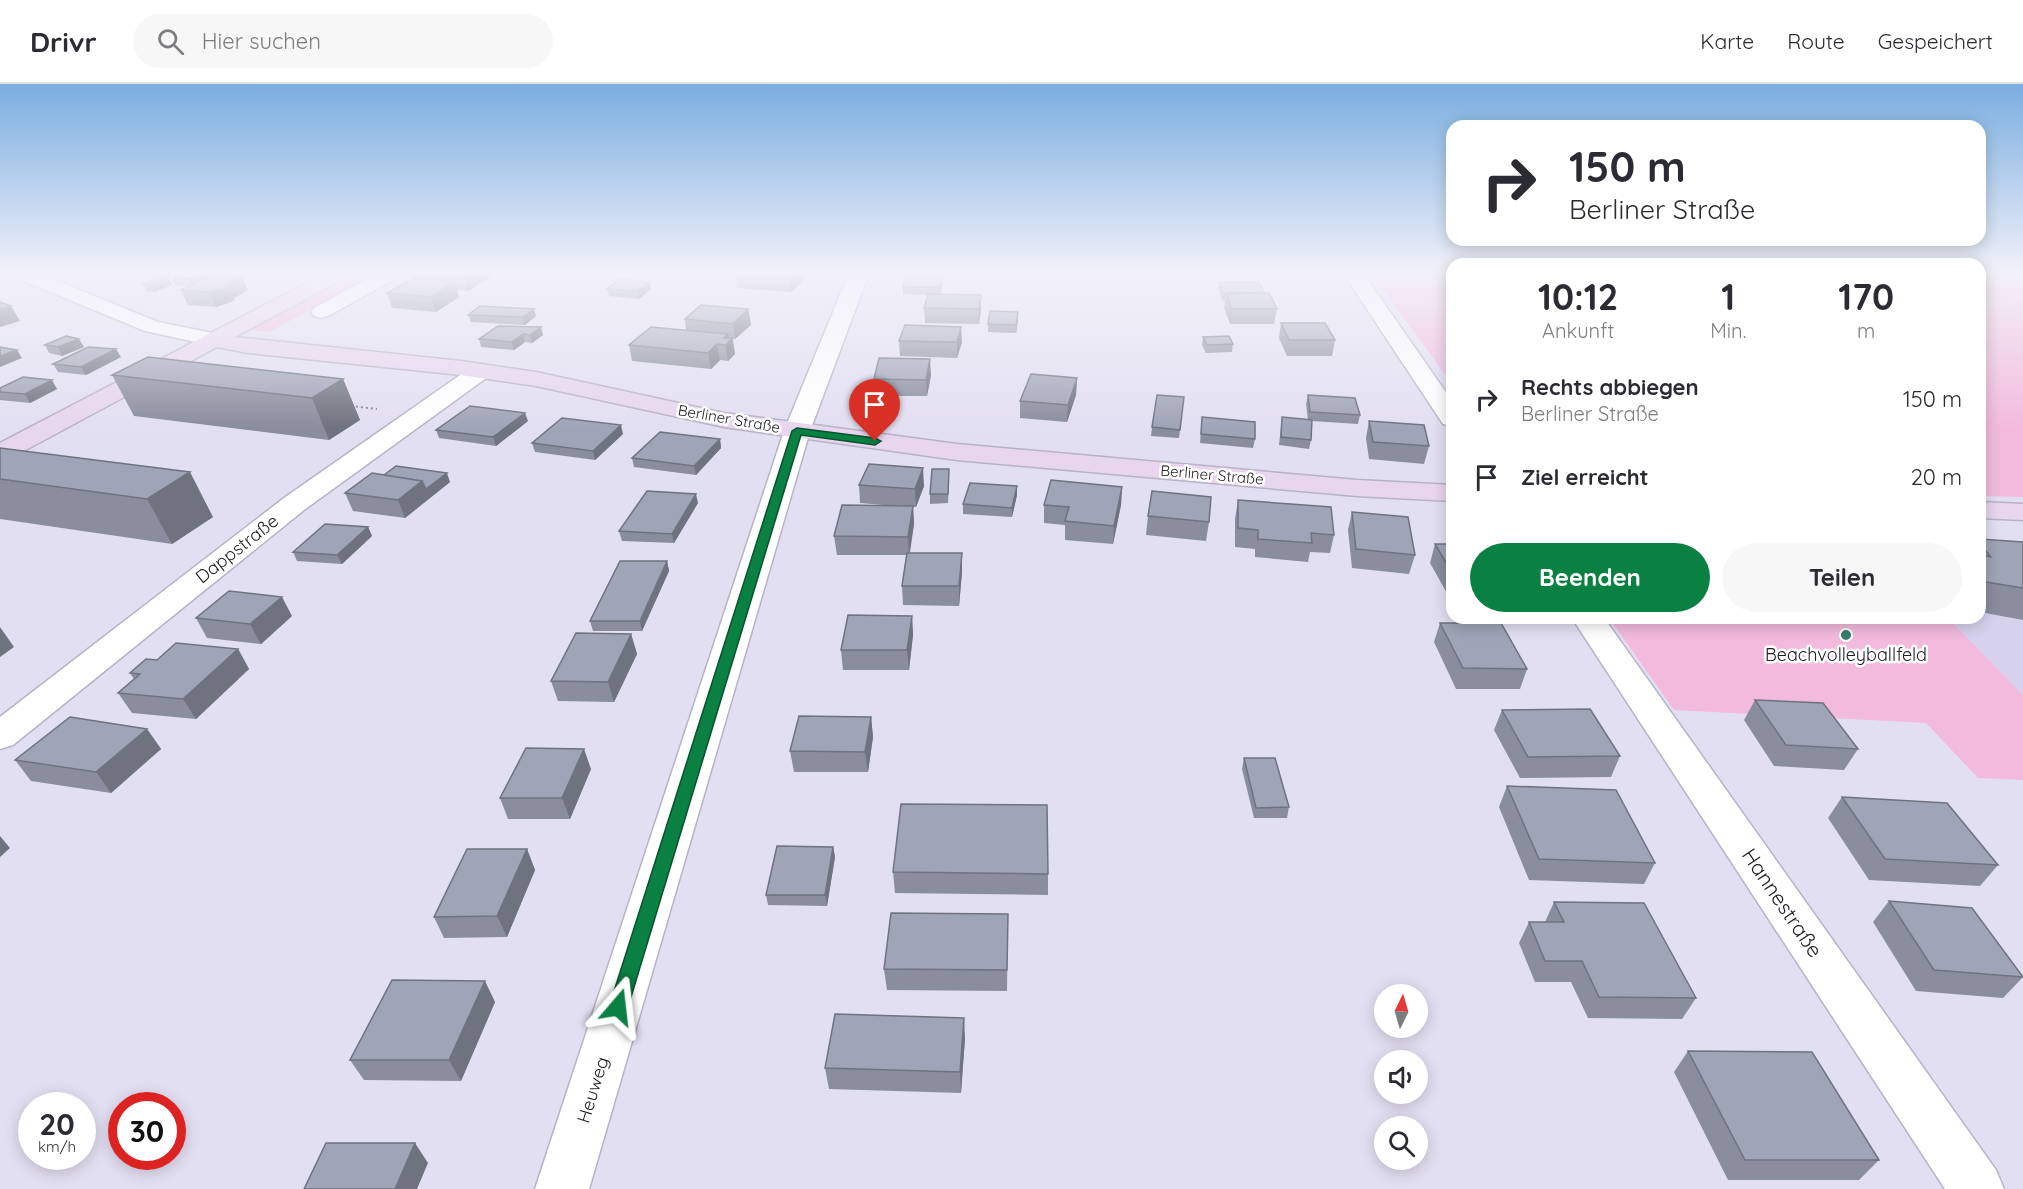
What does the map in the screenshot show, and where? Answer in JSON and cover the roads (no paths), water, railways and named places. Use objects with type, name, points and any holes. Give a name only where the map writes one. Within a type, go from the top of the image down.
[{"type":"street","name":"Berliner Straße","points":[[146,325],[248,346],[481,370],[536,379],[724,420],[957,452],[1345,487],[1446,493]]},
{"type":"street","points":[[0,453],[243,325]]},
{"type":"street","name":"Heuweg","points":[[562,1189],[797,431],[839,325]]},
{"type":"street","points":[[1388,325],[1446,410]]},
{"type":"street","name":"Dappstraße","points":[[0,736],[294,504],[481,370]]},
{"type":"street","points":[[1986,510],[2023,512]]},
{"type":"street","name":"Hannestraße","points":[[1592,624],[1977,1189]]},
{"type":"place","name":"Beachvolleyballfeld","points":[[1846,635]]}]
